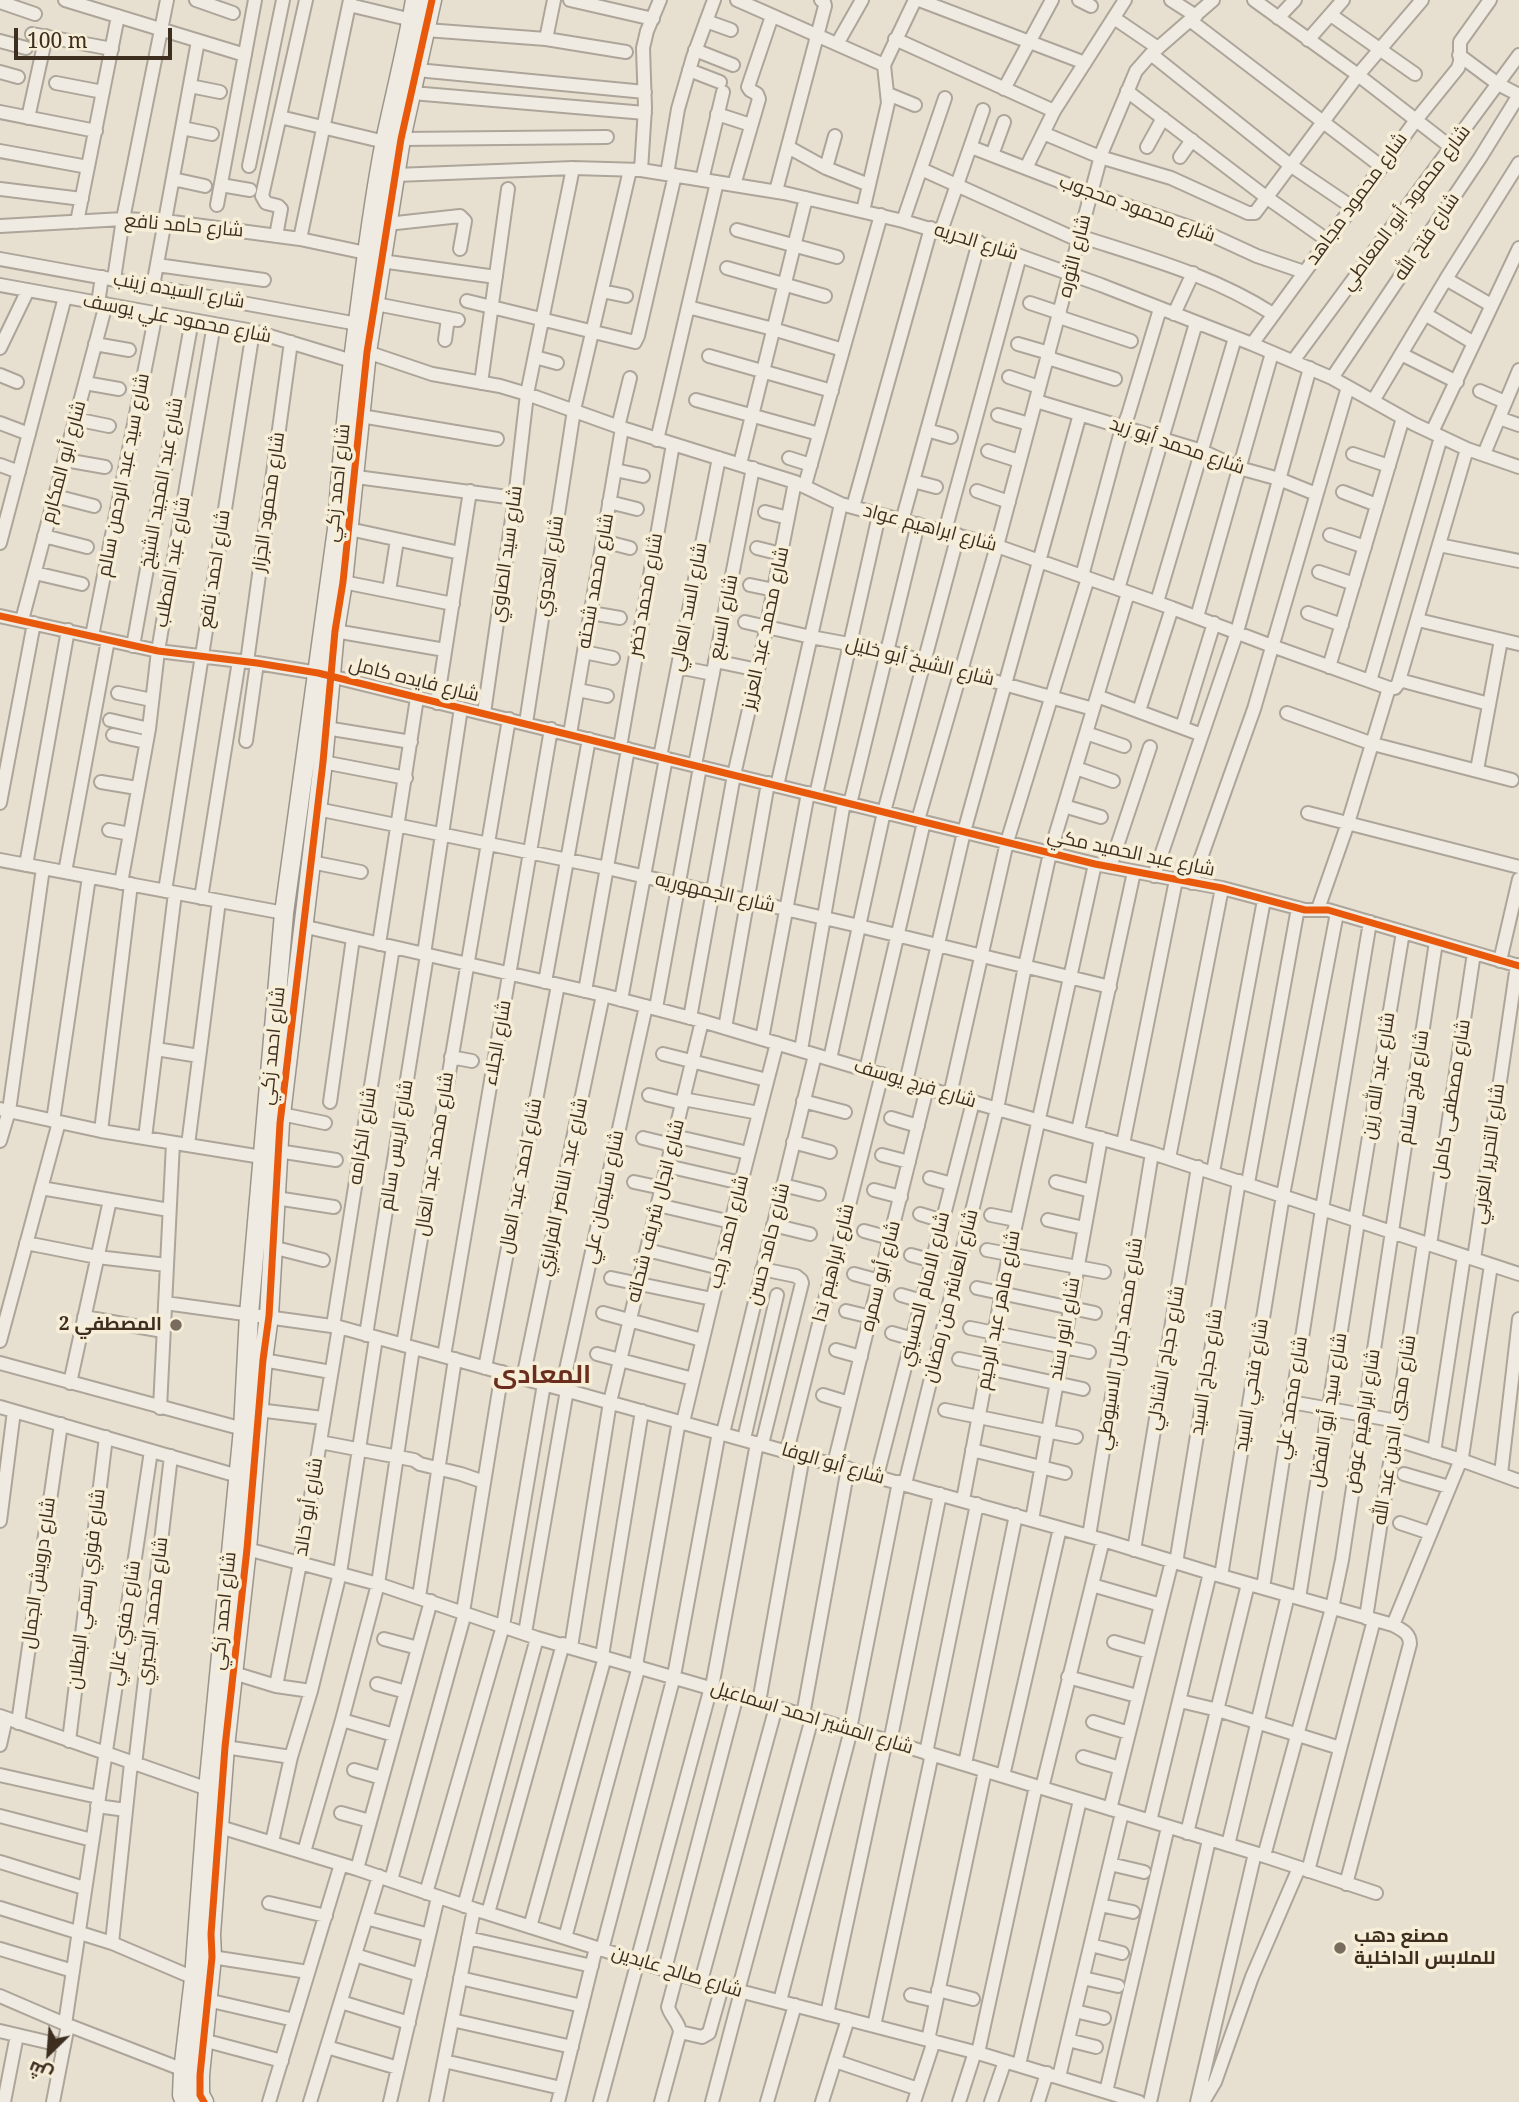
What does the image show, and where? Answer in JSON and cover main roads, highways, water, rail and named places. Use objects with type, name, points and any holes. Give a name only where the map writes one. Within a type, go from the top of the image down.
[{"type":"place","name":"المصطفي 2","points":[[176,1325]]},
{"type":"place","name":"مصنع دهب للملابس الداخلية","points":[[1340,1948]]},
{"type":"district","name":"المعادى","points":[[542,1376]]}]
